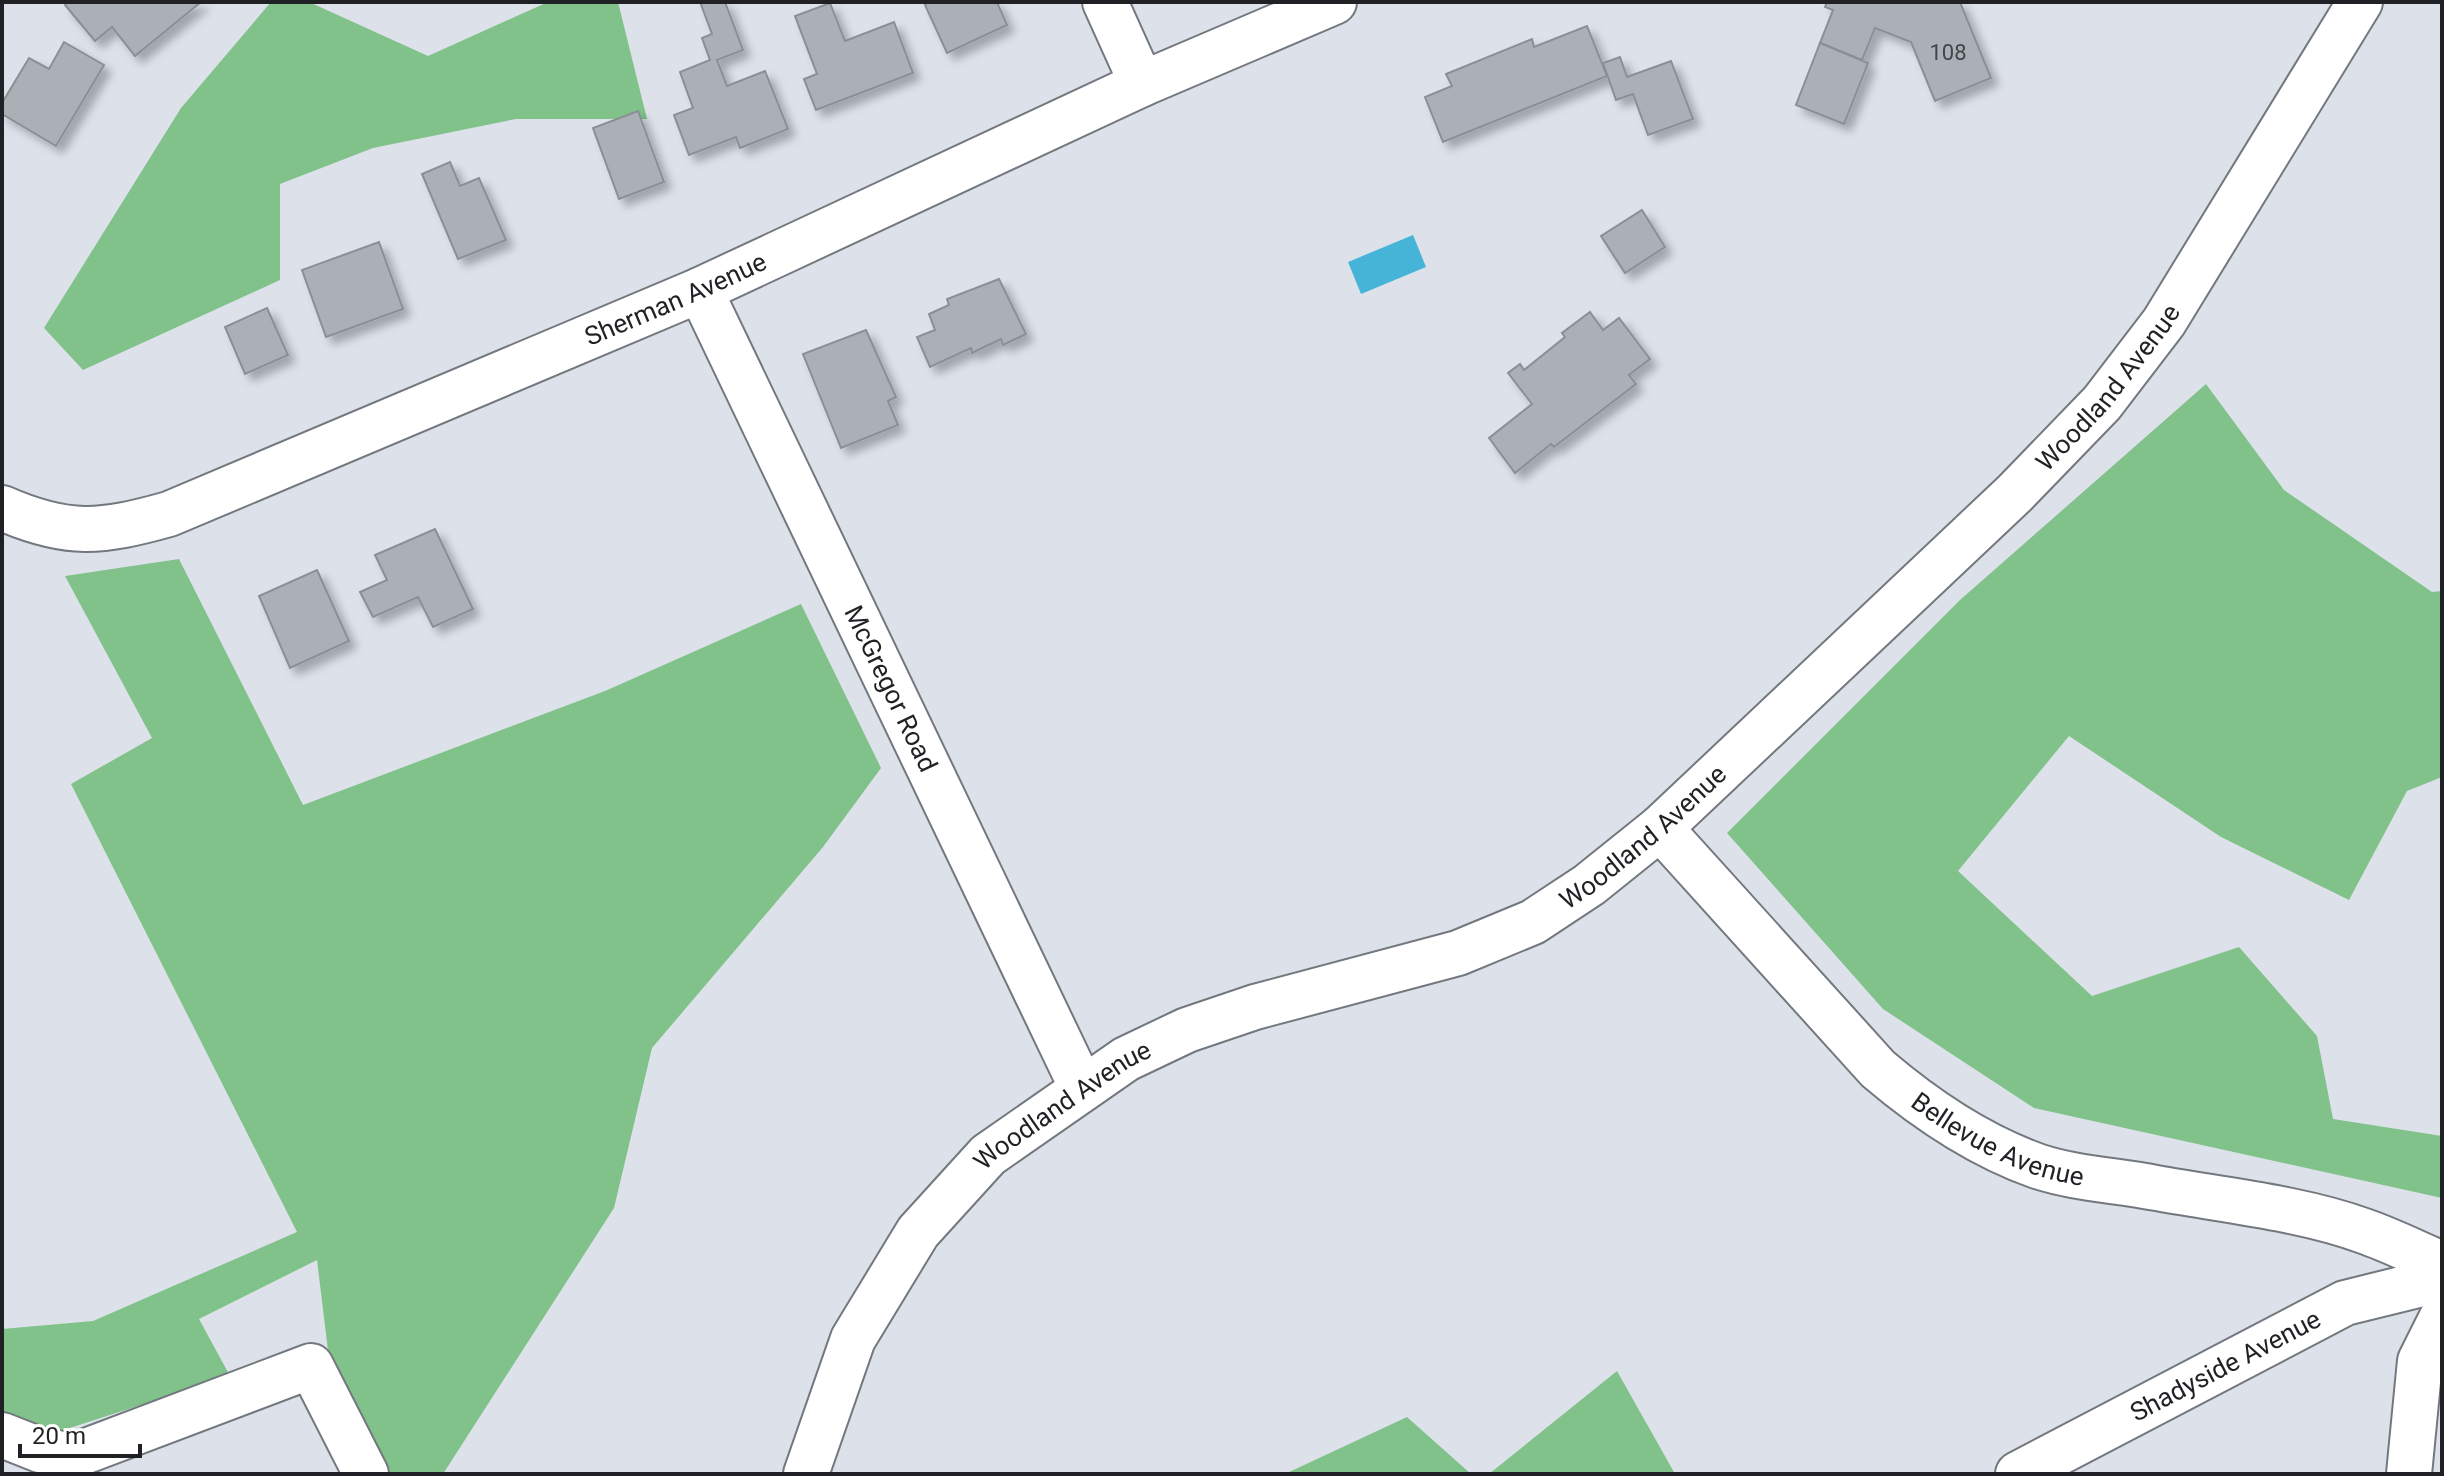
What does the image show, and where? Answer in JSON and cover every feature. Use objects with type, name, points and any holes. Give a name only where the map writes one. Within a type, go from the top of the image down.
[{"type":"street","points":[[1105,2],[1142,84]]},
{"type":"street","name":"Sherman Avenue","points":[[2,508],[36,523],[77,530],[121,527],[169,514],[700,290],[1142,84],[1334,2]]},
{"type":"street","name":"Woodland Avenue","points":[[806,1474],[853,1339],[918,1232],[988,1155],[1126,1059],[1187,1030],[1255,1007],[1458,953],[1533,922],[1589,885],[1660,828],[2039,469],[2102,403],[2164,322],[2360,2]]},
{"type":"street","name":"McGregor Road","points":[[700,290],[1082,1088]]},
{"type":"street","name":"Bellevue Avenue","points":[[1660,828],[1878,1069],[1911,1097],[1956,1128],[2036,1165],[2078,1177],[2134,1184],[2317,1218],[2363,1231],[2442,1264]]},
{"type":"street","name":"Shadyside Avenue","points":[[2018,1474],[2345,1303],[2442,1279]]},
{"type":"street","points":[[2409,1474],[2420,1361],[2442,1317]]},
{"type":"street","points":[[2,1435],[40,1450],[73,1456],[311,1366],[366,1474]]},
{"type":"green space","points":[[271,2],[309,2],[428,56],[548,2],[618,2],[647,119],[516,119],[373,148],[280,184],[280,280],[83,370],[44,328],[181,108]]},
{"type":"green space","points":[[2206,384],[2284,490],[2432,592],[2442,591],[2442,777],[2407,791],[2349,900],[2221,837],[2069,736],[1958,871],[2092,996],[2239,947],[2317,1036],[2333,1119],[2442,1136],[2442,1198],[2034,1108],[1883,1009],[1727,833],[1960,600]]},
{"type":"green space","points":[[179,559],[303,805],[605,691],[801,604],[881,768],[823,847],[652,1048],[614,1208],[443,1474],[368,1474],[330,1367],[317,1260],[199,1319],[230,1376],[2,1450],[2,1329],[93,1321],[297,1232],[71,784],[152,738],[65,576]]},
{"type":"green space","points":[[1617,1371],[1675,1474],[1489,1474]]},
{"type":"green space","points":[[1407,1417],[1471,1474],[1285,1474],[1287,1473]]},
{"type":"water","points":[[1413,235],[1426,267],[1361,294],[1348,262]]},
{"type":"building","points":[[68,2],[201,2],[135,56],[112,27],[95,41],[65,5]]},
{"type":"building","points":[[700,2],[725,2],[743,50],[717,60],[727,86],[765,71],[788,129],[740,148],[736,137],[689,155],[674,115],[693,108],[680,72],[710,60],[702,38],[712,34]]},
{"type":"building","points":[[928,2],[997,2],[1007,25],[947,53],[925,5]]},
{"type":"building","points":[[1827,2],[1960,2],[1991,78],[1935,101],[1911,42],[1875,28],[1862,60],[1820,43],[1833,10],[1825,7]]},
{"type":"building","points":[[830,3],[845,41],[894,22],[913,73],[816,110],[804,79],[817,74],[795,16]]},
{"type":"building","points":[[1587,26],[1607,76],[1443,142],[1425,97],[1452,86],[1446,74],[1532,39],[1534,47]]},
{"type":"building","points":[[64,42],[104,65],[56,146],[2,114],[2,103],[29,58],[49,69]]},
{"type":"building","points":[[1820,43],[1868,63],[1844,124],[1796,105]]},
{"type":"building","points":[[1620,57],[1627,77],[1671,61],[1693,119],[1648,135],[1633,94],[1616,100],[1603,63]]},
{"type":"building","points":[[638,111],[664,182],[619,199],[593,128]]},
{"type":"building","points":[[450,162],[460,186],[479,178],[506,240],[458,259],[422,174]]},
{"type":"building","points":[[1642,210],[1665,247],[1625,273],[1601,236]]},
{"type":"building","points":[[379,242],[403,309],[326,337],[302,270]]},
{"type":"building","points":[[999,279],[1026,334],[1003,345],[1001,339],[972,353],[971,348],[930,367],[917,337],[935,330],[929,314],[949,305],[947,299]]},
{"type":"building","points":[[267,308],[288,355],[245,374],[225,327]]},
{"type":"building","points":[[1590,312],[1603,330],[1619,318],[1650,359],[1629,375],[1636,384],[1515,473],[1489,438],[1532,404],[1508,373],[1520,364],[1524,370],[1565,337],[1562,333]]},
{"type":"building","points":[[866,330],[896,397],[888,401],[898,425],[841,448],[803,354]]},
{"type":"building","points":[[435,529],[473,609],[433,627],[418,597],[373,617],[360,592],[387,580],[375,555]]},
{"type":"building","points":[[317,570],[349,641],[290,668],[259,596]]}]
